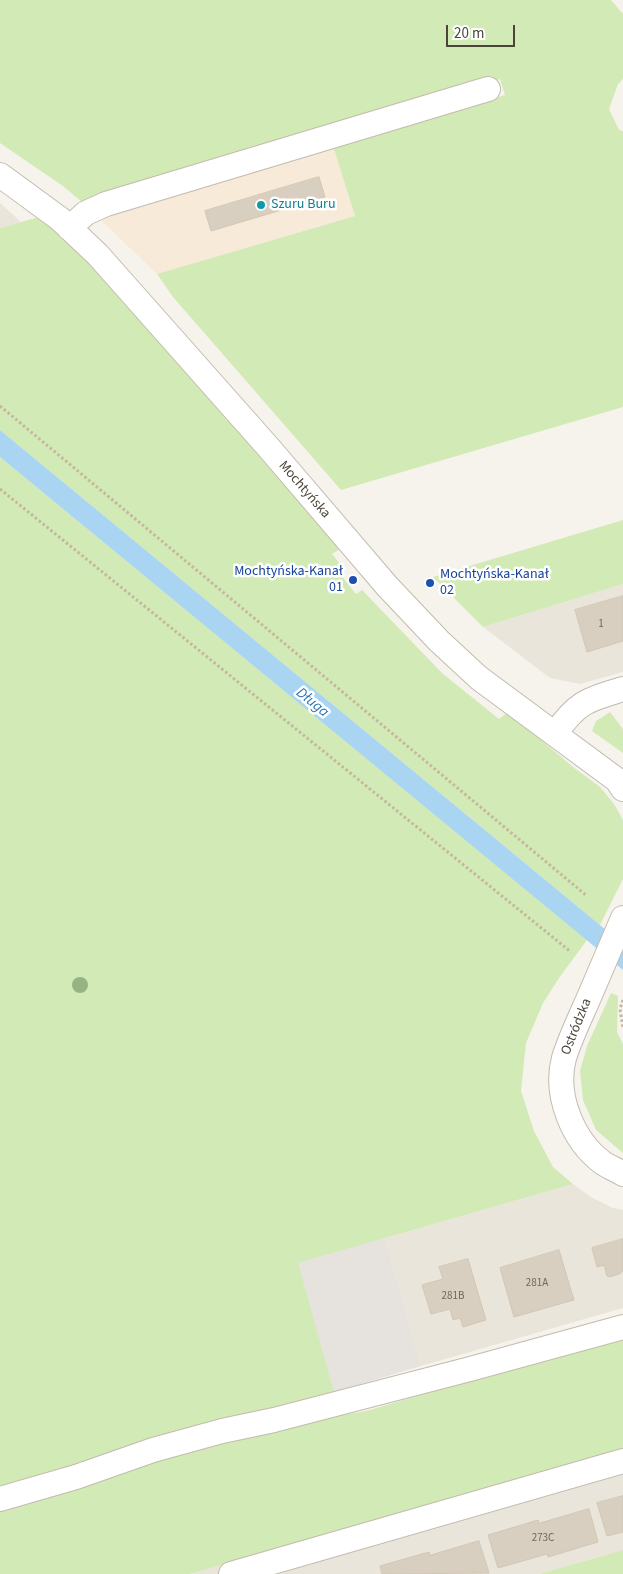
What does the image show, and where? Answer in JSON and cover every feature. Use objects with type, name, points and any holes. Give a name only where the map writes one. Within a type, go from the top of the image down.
[{"type":"street","points":[[69,228],[86,213],[106,204],[488,89]]},
{"type":"street","name":"Mochtyńska","points":[[0,175],[53,214],[98,255],[269,448],[387,586],[432,634],[479,678],[617,780],[623,789]]},
{"type":"street","points":[[555,734],[568,715],[578,707],[589,700],[623,689]]},
{"type":"street","name":"Ostródzka","points":[[622,920],[564,1060],[562,1081],[564,1102],[570,1120],[579,1137],[603,1162],[623,1174]]},
{"type":"street","points":[[0,1499],[76,1477],[153,1450],[470,1369],[623,1327]]},
{"type":"street","points":[[231,1574],[623,1460]]},
{"type":"path","points":[[0,406],[587,896]]},
{"type":"path","points":[[0,489],[571,952]]},
{"type":"path","points":[[623,1000],[620,1009],[623,1028]]},
{"type":"shaded area","points":[[333,146],[355,216],[157,274],[102,221],[103,214]]},
{"type":"shaded area","points":[[0,203],[21,222],[0,228]]},
{"type":"shaded area","points":[[623,584],[623,672],[580,684],[550,678],[483,627]]},
{"type":"shaded area","points":[[573,1184],[591,1197],[613,1208],[623,1210],[623,1308],[421,1366],[385,1238]]},
{"type":"shaded area","points":[[385,1238],[421,1366],[334,1392],[297,1263]]},
{"type":"shaded area","points":[[623,1449],[623,1550],[539,1574],[190,1574]]},
{"type":"green space","points":[[0,0],[611,0],[623,14],[623,79],[618,84],[609,109],[619,130],[623,131],[623,407],[341,490],[173,297],[157,274],[355,216],[333,146],[505,95],[500,79],[82,202],[63,186],[0,143]]},
{"type":"green space","points":[[39,217],[91,265],[275,472],[340,549],[332,554],[345,570],[340,574],[356,594],[362,590],[442,673],[499,719],[508,712],[573,767],[600,787],[614,804],[623,820],[623,879],[600,925],[0,430],[0,228]]},
{"type":"green space","points":[[0,457],[587,940],[543,1003],[526,1043],[521,1091],[534,1131],[553,1167],[573,1184],[298,1263],[334,1392],[32,1480],[0,1486]]},
{"type":"green space","points":[[623,520],[623,584],[483,627],[433,577]]},
{"type":"green space","points":[[610,712],[623,729],[623,753],[592,731],[596,721]]},
{"type":"green space","points":[[611,993],[618,996],[617,1032],[623,1044],[623,1153],[596,1130],[583,1100],[580,1071],[587,1046]]},
{"type":"green space","points":[[623,1336],[623,1449],[190,1574],[0,1574],[0,1509],[186,1450],[331,1417],[366,1411]]},
{"type":"green space","points":[[623,1550],[623,1574],[539,1574]]},
{"type":"water","name":"Długa","points":[[0,430],[623,944],[623,970],[0,457]]},
{"type":"building","name":"Szuru Buru","points":[[319,177],[325,197],[211,231],[205,211]]},
{"type":"building","points":[[623,596],[623,641],[587,652],[575,610]]},
{"type":"building","points":[[623,1239],[623,1271],[610,1277],[607,1276],[604,1265],[597,1267],[592,1248]]},
{"type":"building","points":[[559,1250],[574,1300],[514,1317],[500,1268]]},
{"type":"building","points":[[468,1259],[486,1320],[463,1327],[460,1318],[453,1320],[450,1309],[431,1314],[422,1285],[443,1279],[439,1267]]},
{"type":"building","points":[[623,1496],[623,1532],[607,1536],[597,1503]]},
{"type":"building","points":[[589,1509],[598,1542],[548,1557],[547,1554],[498,1568],[488,1535],[538,1520],[539,1523]]},
{"type":"building","points":[[479,1541],[489,1573],[382,1574],[380,1566],[429,1552],[430,1555]]},
{"type":"place","name":"Szuru Buru","points":[[261,205]]},
{"type":"place","name":"Mochtyńska-Kanał 01","points":[[353,580]]},
{"type":"place","name":"Mochtyńska-Kanał 02","points":[[430,583]]}]
